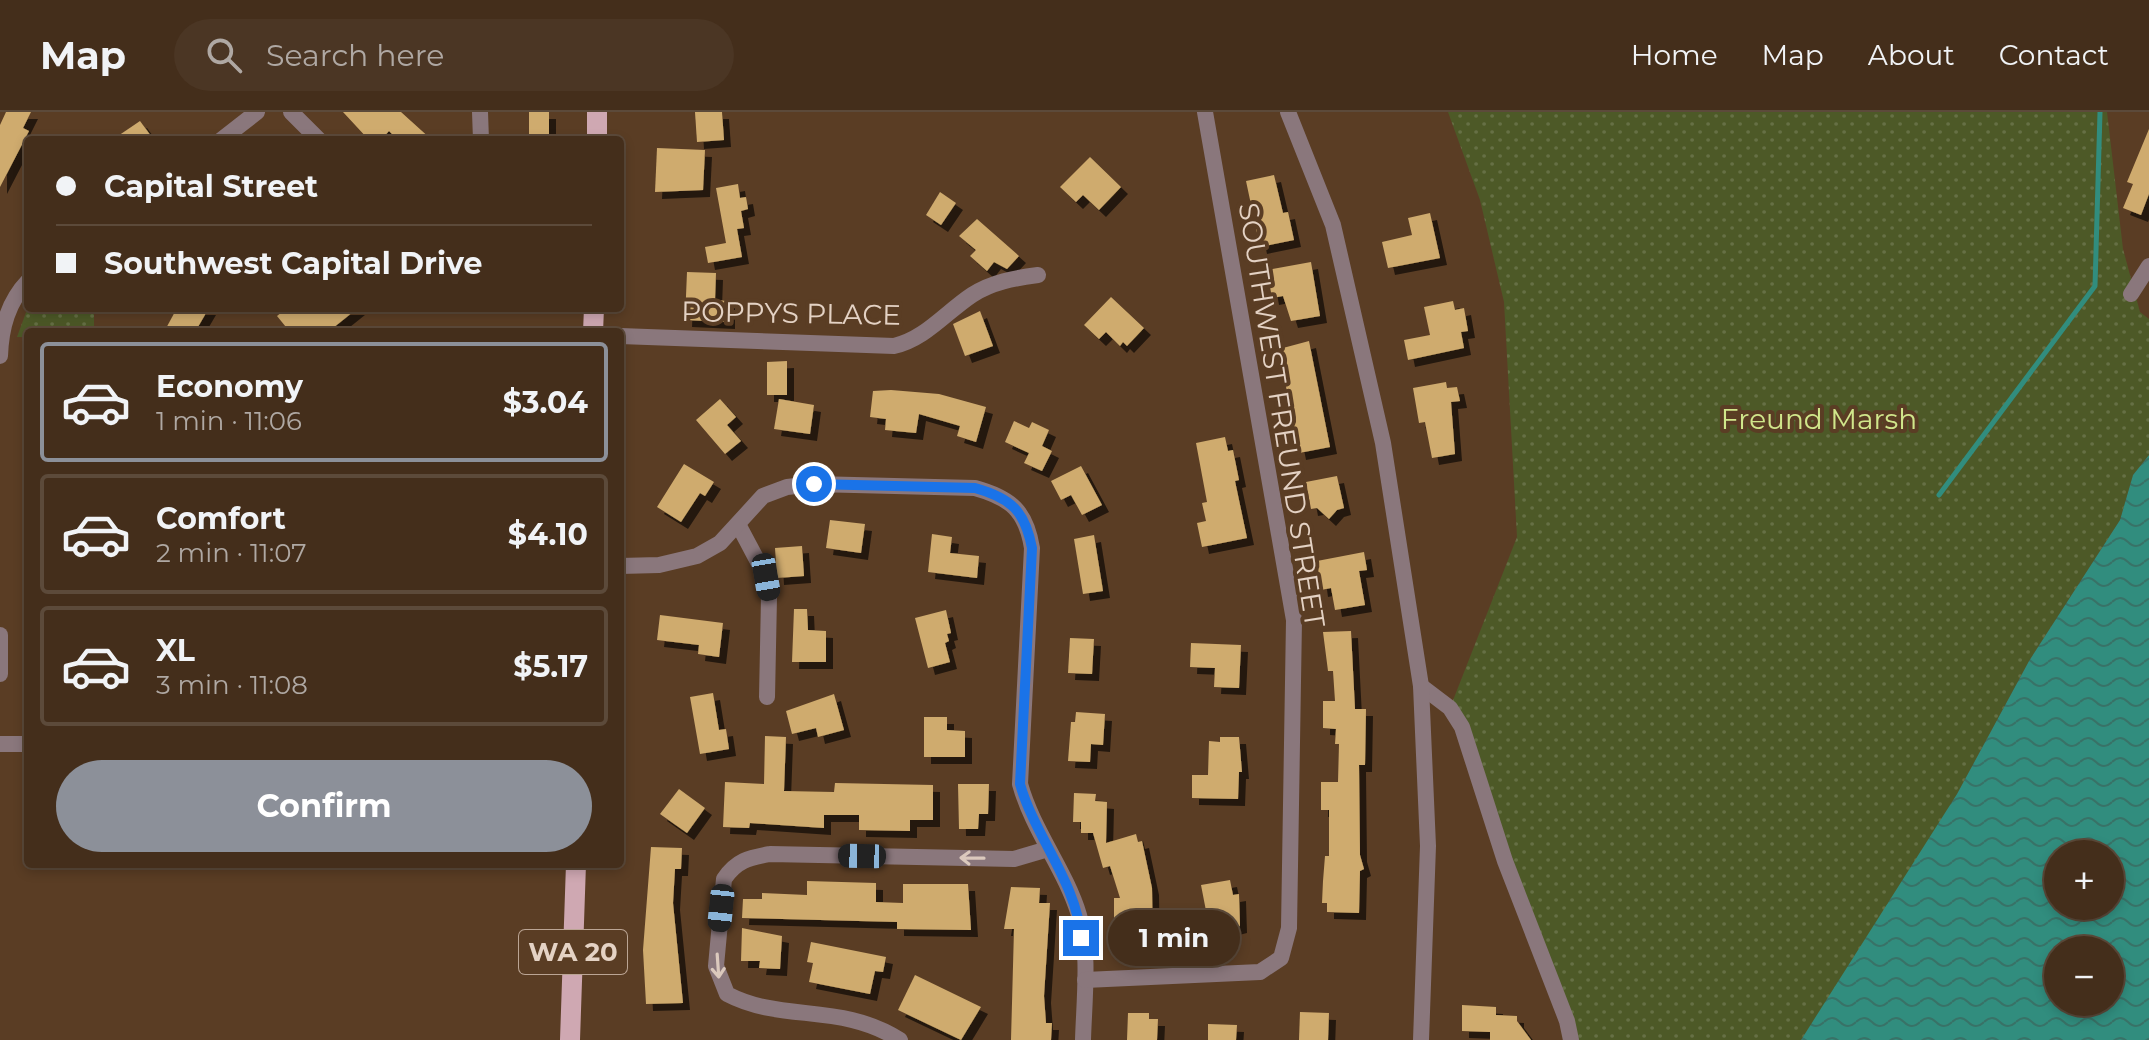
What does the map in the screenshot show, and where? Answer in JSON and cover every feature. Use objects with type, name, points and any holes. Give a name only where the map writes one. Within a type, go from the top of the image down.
[{"type":"main road","points":[[597,112],[597,136]]},
{"type":"main road","name":"WA 20","points":[[570,1040],[576,868]]},
{"type":"street","points":[[226,136],[257,112]]},
{"type":"street","points":[[291,112],[315,136]]},
{"type":"street","points":[[480,112],[481,136]]},
{"type":"street","name":"SOUTHWEST FREUND STREET","points":[[1085,980],[1260,972],[1281,958],[1289,928],[1294,620],[1205,112]]},
{"type":"street","points":[[1288,112],[1333,225],[1383,443],[1421,686],[1428,846],[1421,1040]]},
{"type":"street","points":[[2131,294],[2149,266]]},
{"type":"street","name":"POPPYS PLACE","points":[[624,336],[894,346],[914,342],[974,294],[1006,280],[1038,275]]},
{"type":"street","points":[[0,356],[1,329],[24,287]]},
{"type":"street","points":[[624,566],[659,565],[697,556],[720,543],[739,526],[763,496],[787,487],[814,484],[975,488],[999,495],[1014,504],[1024,516],[1032,548],[1020,784],[1028,812],[1080,916],[1085,980],[1083,1040]]},
{"type":"street","points":[[739,526],[766,577],[769,597],[767,697]]},
{"type":"street","points":[[0,635],[0,674]]},
{"type":"street","points":[[1421,686],[1450,708],[1462,727],[1505,861],[1567,1021],[1571,1040]]},
{"type":"street","points":[[0,744],[24,744]]},
{"type":"street","points":[[900,1040],[878,1026],[863,1021],[824,1012],[753,1005],[727,994],[716,966],[724,879],[728,872],[746,859],[770,854],[1014,859],[1048,849]]},
{"type":"green space","name":"Freund Marsh","points":[[1448,112],[2107,112],[2123,249],[2140,312],[2149,319],[2149,455],[2133,475],[2120,520],[2029,661],[1957,794],[1883,915],[1801,1040],[1574,1040],[1450,708],[1517,537],[1504,302],[1480,200]]},
{"type":"green space","points":[[26,312],[94,312],[94,328],[24,328],[24,337],[17,337]]},
{"type":"water","points":[[2149,455],[2149,1040],[1801,1040],[1957,794],[2029,661],[2120,520],[2133,475]]},
{"type":"building","points":[[6,112],[31,112],[23,128],[29,131],[0,187],[0,125]]},
{"type":"building","points":[[343,112],[401,112],[428,136],[394,136],[389,131],[385,136],[365,136]]},
{"type":"building","points":[[529,112],[549,112],[549,136],[529,136]]},
{"type":"building","points":[[695,112],[722,112],[724,140],[697,142]]},
{"type":"building","points":[[140,121],[151,136],[118,136]]},
{"type":"building","points":[[2149,129],[2149,194],[2141,215],[2123,208],[2133,184],[2127,182]]},
{"type":"building","points":[[657,148],[705,150],[703,190],[655,192]]},
{"type":"building","points":[[1090,157],[1121,187],[1099,210],[1083,195],[1076,202],[1060,187]]},
{"type":"building","points":[[1274,175],[1283,213],[1288,212],[1294,240],[1260,247],[1246,181]]},
{"type":"building","points":[[738,184],[740,198],[746,197],[748,209],[741,211],[744,228],[737,229],[742,257],[708,263],[705,247],[726,243],[716,188]]},
{"type":"building","points":[[940,192],[956,203],[941,225],[926,215]]},
{"type":"building","points":[[1430,213],[1440,258],[1388,268],[1382,242],[1412,235],[1408,218]]},
{"type":"building","points":[[977,219],[1019,256],[1007,269],[994,262],[987,271],[970,256],[976,250],[959,236]]},
{"type":"building","points":[[1311,262],[1320,316],[1291,321],[1283,296],[1272,298],[1267,270]]},
{"type":"building","points":[[687,272],[716,273],[715,300],[728,301],[728,322],[685,320]]},
{"type":"building","points":[[1111,297],[1144,328],[1127,346],[1123,342],[1120,346],[1106,332],[1099,339],[1084,325]]},
{"type":"building","points":[[1453,301],[1455,310],[1464,308],[1468,331],[1461,332],[1464,348],[1408,360],[1404,340],[1430,335],[1424,307]]},
{"type":"building","points":[[980,311],[993,346],[965,356],[953,324]]},
{"type":"building","points":[[175,312],[207,312],[197,328],[166,328]]},
{"type":"building","points":[[282,312],[353,312],[333,328],[287,328],[277,316]]},
{"type":"building","points":[[1309,341],[1330,447],[1299,453],[1280,356],[1283,348]]},
{"type":"building","points":[[787,361],[787,395],[767,395],[767,362]]},
{"type":"building","points":[[1446,382],[1447,388],[1457,387],[1460,401],[1451,402],[1455,454],[1432,458],[1425,422],[1419,423],[1413,388]]},
{"type":"building","points":[[873,391],[939,394],[986,407],[976,442],[957,436],[960,426],[919,414],[916,433],[885,430],[886,419],[870,417]]},
{"type":"building","points":[[720,399],[736,417],[727,425],[741,441],[725,454],[696,420]]},
{"type":"building","points":[[779,399],[814,405],[810,434],[774,429]]},
{"type":"building","points":[[1014,421],[1029,428],[1032,422],[1049,430],[1042,446],[1052,451],[1042,471],[1024,463],[1029,453],[1005,442]]},
{"type":"building","points":[[1225,437],[1228,451],[1233,450],[1239,480],[1235,481],[1247,538],[1202,547],[1197,523],[1206,521],[1202,503],[1207,502],[1196,443]]},
{"type":"building","points":[[684,464],[714,482],[705,496],[700,493],[681,522],[657,507]]},
{"type":"building","points":[[1081,466],[1102,505],[1082,515],[1071,495],[1061,500],[1051,481]]},
{"type":"building","points":[[1337,476],[1344,508],[1337,510],[1329,519],[1317,508],[1311,509],[1306,482]]},
{"type":"building","points":[[830,520],[865,524],[861,553],[826,548]]},
{"type":"building","points":[[932,534],[952,537],[950,553],[979,556],[977,578],[928,572]]},
{"type":"building","points":[[1094,535],[1103,591],[1083,594],[1074,539]]},
{"type":"building","points":[[802,546],[804,576],[777,578],[775,548]]},
{"type":"building","points":[[1364,552],[1367,570],[1359,571],[1365,605],[1335,610],[1331,588],[1321,590],[1317,561]]},
{"type":"building","points":[[794,609],[807,609],[808,630],[826,631],[826,662],[792,662]]},
{"type":"building","points":[[946,610],[951,633],[947,634],[949,641],[945,643],[950,662],[928,668],[915,618]]},
{"type":"building","points":[[660,615],[723,623],[719,657],[698,654],[699,645],[657,640]]},
{"type":"building","points":[[1351,631],[1355,709],[1366,709],[1365,765],[1359,765],[1360,855],[1364,869],[1360,871],[1359,913],[1327,912],[1327,903],[1322,903],[1325,856],[1329,856],[1329,810],[1321,810],[1321,782],[1338,782],[1339,744],[1335,744],[1336,729],[1323,728],[1323,701],[1335,701],[1333,671],[1328,671],[1323,632]]},
{"type":"building","points":[[1070,638],[1094,639],[1092,674],[1068,673]]},
{"type":"building","points":[[1191,643],[1241,645],[1239,688],[1214,687],[1215,668],[1190,667]]},
{"type":"building","points":[[713,693],[719,730],[726,729],[729,749],[700,754],[690,697]]},
{"type":"building","points":[[834,694],[844,730],[818,737],[816,728],[792,734],[786,711]]},
{"type":"building","points":[[1076,712],[1105,714],[1103,745],[1091,744],[1090,762],[1068,761],[1071,722],[1075,722]]},
{"type":"building","points":[[924,717],[947,717],[947,730],[965,731],[965,757],[924,757]]},
{"type":"building","points":[[765,736],[786,737],[784,791],[834,792],[835,783],[933,785],[933,820],[910,820],[910,831],[859,830],[859,815],[824,815],[824,828],[750,823],[749,828],[723,827],[725,782],[764,784]]},
{"type":"building","points":[[1220,737],[1239,737],[1242,772],[1239,772],[1238,799],[1192,798],[1192,775],[1208,775],[1209,741],[1220,742]]},
{"type":"building","points":[[958,784],[989,784],[988,814],[979,814],[978,829],[959,829]]},
{"type":"building","points":[[679,789],[705,808],[687,833],[660,814]]},
{"type":"building","points":[[1074,793],[1096,794],[1095,801],[1107,802],[1106,843],[1136,834],[1138,842],[1142,841],[1152,888],[1153,947],[1119,947],[1114,942],[1114,898],[1120,898],[1110,866],[1103,868],[1093,833],[1081,833],[1081,822],[1073,822]]},
{"type":"building","points":[[651,847],[682,848],[681,869],[675,869],[673,903],[683,1003],[646,1004],[643,950]]},
{"type":"building","points":[[1230,880],[1233,895],[1239,894],[1240,926],[1185,940],[1182,920],[1207,916],[1201,885]]},
{"type":"building","points":[[807,881],[876,883],[876,902],[903,903],[903,884],[968,884],[971,930],[897,929],[897,922],[742,918],[743,899],[762,899],[762,893],[807,895]]},
{"type":"building","points":[[1011,887],[1040,888],[1039,903],[1050,903],[1044,996],[1046,1023],[1052,1023],[1051,1040],[1011,1040],[1014,929],[1004,929]]},
{"type":"building","points":[[742,928],[782,936],[780,969],[759,968],[760,961],[741,961]]},
{"type":"building","points":[[811,942],[886,957],[883,972],[875,971],[870,994],[809,982],[813,963],[807,962]]},
{"type":"building","points":[[915,975],[981,1007],[961,1040],[898,1010]]},
{"type":"building","points":[[1462,1005],[1496,1007],[1496,1015],[1517,1016],[1517,1021],[1531,1040],[1490,1040],[1490,1032],[1462,1031]]},
{"type":"building","points":[[1300,1012],[1329,1013],[1328,1040],[1299,1040]]},
{"type":"building","points":[[1128,1013],[1149,1013],[1149,1019],[1158,1019],[1157,1040],[1127,1040]]},
{"type":"building","points":[[1208,1024],[1237,1025],[1236,1040],[1208,1040]]},
{"type":"waterway","points":[[1939,495],[2095,286],[2100,112]]},
{"type":"route","points":[[814,484],[975,488],[999,495],[1014,504],[1024,516],[1032,548],[1028,670],[1018,763],[1020,784],[1028,812],[1080,916],[1081,938]]}]
